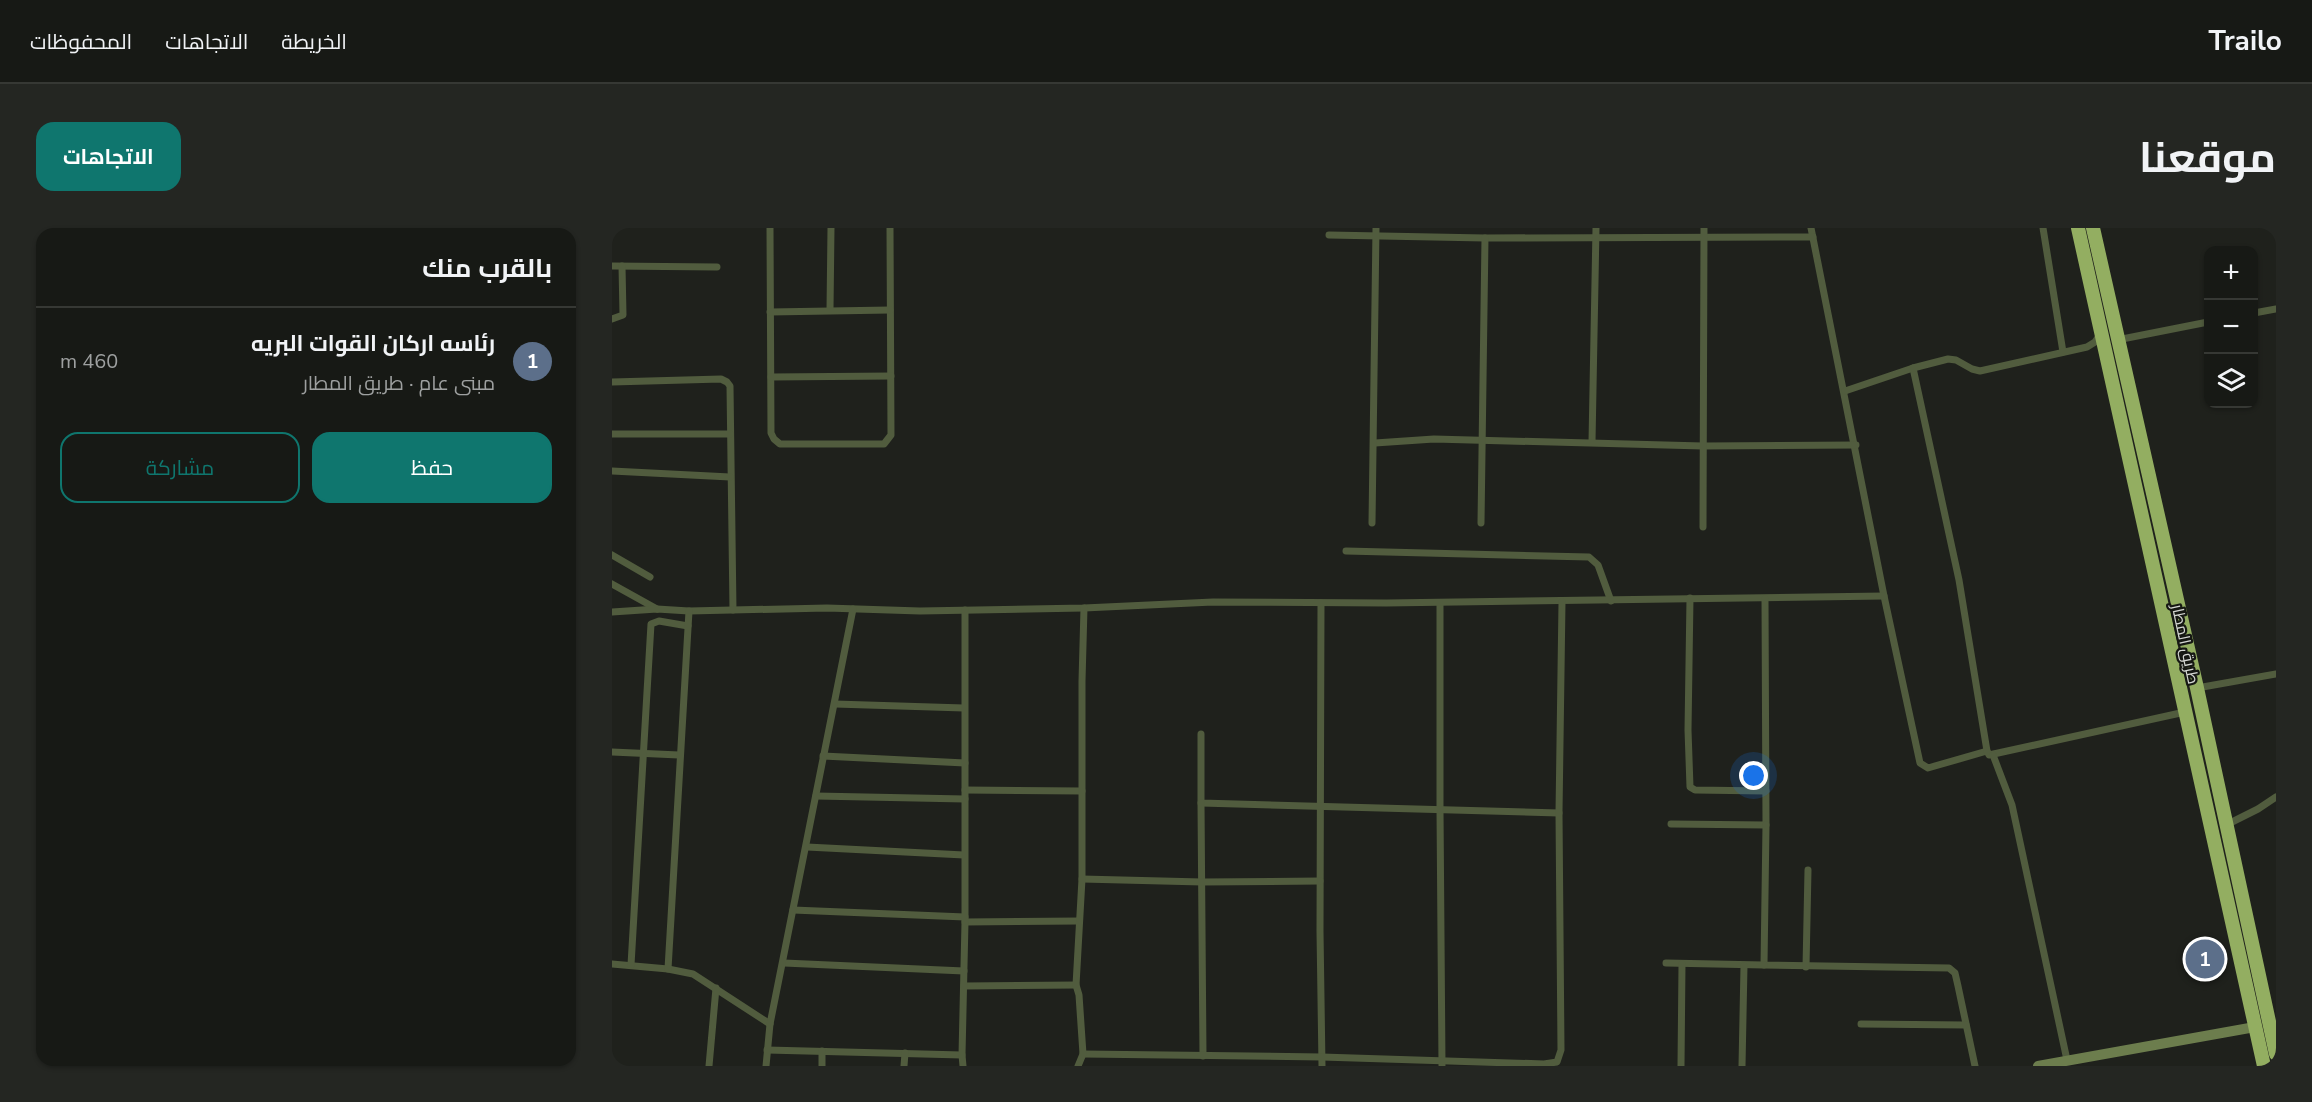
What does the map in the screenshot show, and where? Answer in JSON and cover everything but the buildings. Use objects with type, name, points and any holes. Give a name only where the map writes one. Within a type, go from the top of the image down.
[{"type":"highway","name":"طريق المطار","points":[[2078,228],[2264,1066]]},
{"type":"highway","name":"طريق المطار","points":[[2092,228],[2197,688],[2276,1054]]},
{"type":"street","points":[[770,228],[771,433],[780,444],[884,444],[891,435],[890,228]]},
{"type":"street","points":[[830,310],[831,228]]},
{"type":"street","points":[[1592,442],[1596,228]]},
{"type":"street","points":[[1703,527],[1704,228]]},
{"type":"street","points":[[1811,228],[1856,445],[1884,596],[1920,763],[1928,768],[2185,711]]},
{"type":"street","points":[[2043,228],[2063,352]]},
{"type":"street","points":[[1329,235],[1376,232],[1485,238],[1813,237]]},
{"type":"street","points":[[1372,523],[1375,443],[1376,232]]},
{"type":"street","points":[[1481,523],[1485,238]]},
{"type":"street","points":[[612,266],[717,267]]},
{"type":"street","points":[[612,320],[623,315],[622,266]]},
{"type":"street","points":[[2258,313],[2276,309]]},
{"type":"street","points":[[770,312],[890,310]]},
{"type":"street","points":[[2117,340],[2204,323]]},
{"type":"street","points":[[1845,391],[1948,359],[1956,360],[1980,371],[2087,347],[2095,342],[2101,333]]},
{"type":"street","points":[[2087,347],[2099,352],[2106,359]]},
{"type":"street","points":[[1913,368],[1959,580],[1990,753],[2012,805],[2067,1063]]},
{"type":"street","points":[[771,377],[891,376]]},
{"type":"street","points":[[612,382],[721,379],[730,386],[733,610]]},
{"type":"street","points":[[612,434],[730,434]]},
{"type":"street","points":[[1375,443],[1434,439],[1703,446],[1856,445]]},
{"type":"street","points":[[612,471],[730,477]]},
{"type":"street","points":[[1346,551],[1589,556],[1598,565],[1611,601]]},
{"type":"street","points":[[612,555],[650,577]]},
{"type":"street","points":[[612,584],[657,609]]},
{"type":"street","points":[[612,612],[657,609],[688,611],[796,608],[965,610],[1084,608],[1213,602],[1562,602],[1884,596]]},
{"type":"street","points":[[1690,598],[1688,730],[1690,787],[1695,790],[1766,791]]},
{"type":"street","points":[[1764,965],[1765,599]]},
{"type":"street","points":[[1083,1054],[1322,1057],[1442,1064],[1554,1064],[1560,1060],[1559,813],[1562,602]]},
{"type":"street","points":[[1321,603],[1322,1066]]},
{"type":"street","points":[[1440,603],[1442,1064]]},
{"type":"street","points":[[1078,1066],[1083,1054],[1079,995],[1076,985],[1082,879],[1084,608]]},
{"type":"street","points":[[766,1066],[770,1024],[853,609]]},
{"type":"street","points":[[963,1066],[965,610]]},
{"type":"street","points":[[668,969],[688,611]]},
{"type":"street","points":[[630,966],[651,624],[659,621],[688,626]]},
{"type":"street","points":[[2197,688],[2276,674]]},
{"type":"street","points":[[835,704],[964,708]]},
{"type":"street","points":[[1201,734],[1203,1056]]},
{"type":"street","points":[[612,752],[679,755]]},
{"type":"street","points":[[823,756],[965,763]]},
{"type":"street","points":[[816,796],[965,795],[1082,791]]},
{"type":"street","points":[[2226,825],[2276,797]]},
{"type":"street","points":[[1201,803],[1559,813]]},
{"type":"street","points":[[1671,824],[1766,825]]},
{"type":"street","points":[[807,847],[964,855]]},
{"type":"street","points":[[1806,967],[1808,870]]},
{"type":"street","points":[[1082,879],[1202,882],[1320,881]]},
{"type":"street","points":[[793,910],[965,920],[1079,921]]},
{"type":"street","points":[[784,963],[964,971]]},
{"type":"street","points":[[1666,963],[1950,968],[1956,980],[1975,1066]]},
{"type":"street","points":[[612,964],[668,969],[693,974],[770,1024]]},
{"type":"street","points":[[1681,1066],[1682,964]]},
{"type":"street","points":[[1742,1066],[1744,966]]},
{"type":"street","points":[[964,986],[1076,985]]},
{"type":"street","points":[[709,1066],[716,988]]},
{"type":"street","points":[[1860,1024],[1966,1025]]},
{"type":"street","points":[[2038,1066],[2067,1063],[2255,1027]]},
{"type":"street","points":[[767,1050],[962,1055]]},
{"type":"street","points":[[822,1051],[822,1066]]},
{"type":"street","points":[[904,1066],[905,1053]]},
{"type":"place","name":"رئاسه اركان القوات البريه","points":[[2205,959]]}]
